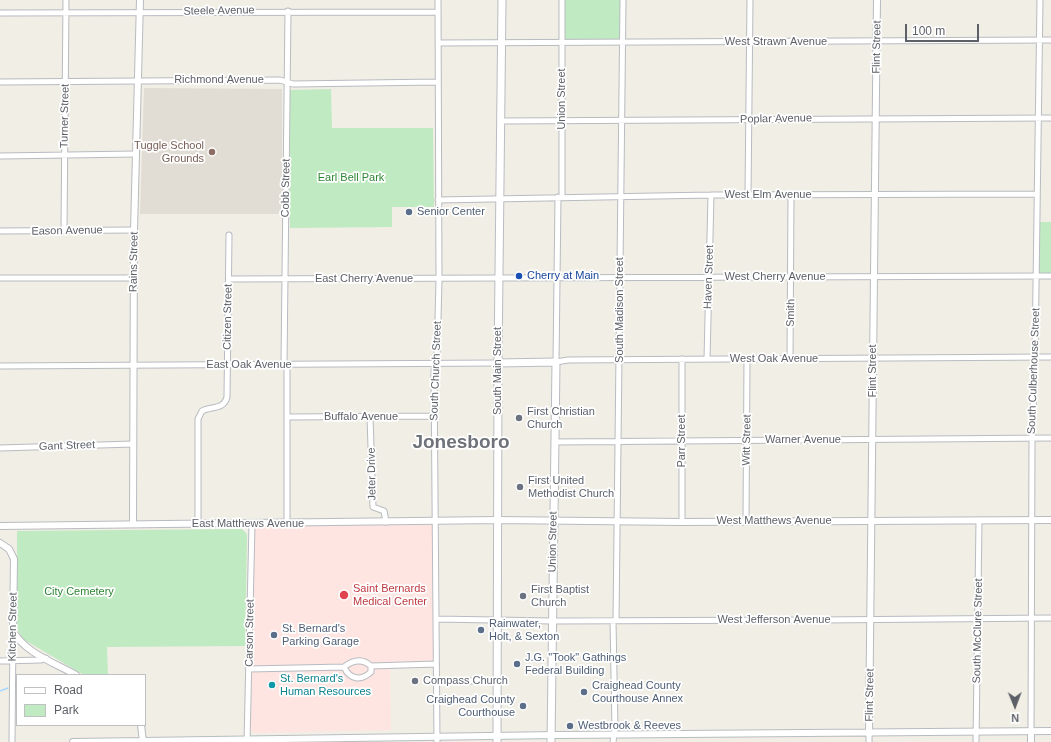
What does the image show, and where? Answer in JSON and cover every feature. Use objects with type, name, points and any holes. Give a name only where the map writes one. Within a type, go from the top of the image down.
[{"type":"main road","name":"South Main Street","points":[[496,739],[502,0]]},
{"type":"main road","name":"West Oak Avenue","points":[[498,363],[556,362]]},
{"type":"main road","name":"Union Street","points":[[551,739],[556,362]]},
{"type":"street","name":"Turner Street","points":[[64,231],[66,0]]},
{"type":"street","name":"Rains Street","points":[[133,524],[134,230],[140,0]]},
{"type":"street","name":"South Church Street","points":[[437,740],[435,364],[439,280],[438,0]]},
{"type":"street","name":"Union Street","points":[[556,362],[562,120],[562,0]]},
{"type":"street","name":"South Madison Street","points":[[613,739],[623,0]]},
{"type":"street","points":[[748,195],[750,0]]},
{"type":"street","name":"Flint Street","points":[[869,742],[877,0]]},
{"type":"street","name":"South Culberhouse Street","points":[[1031,742],[1032,438],[1035,357],[1040,0]]},
{"type":"street","name":"Steele Avenue","points":[[0,13],[288,11],[438,12]]},
{"type":"street","name":"Cobb Street","points":[[287,524],[288,417],[285,279],[288,11]]},
{"type":"street","name":"West Strawn Avenue","points":[[438,43],[502,44],[1051,40]]},
{"type":"street","name":"Richmond Avenue","points":[[0,82],[280,80],[307,84],[438,82]]},
{"type":"street","name":"Poplar Avenue","points":[[501,121],[1051,118]]},
{"type":"street","points":[[0,156],[136,154]]},
{"type":"street","name":"West Elm Avenue","points":[[438,200],[711,195],[1037,194]]},
{"type":"street","name":"Haven Street","points":[[707,359],[711,195]]},
{"type":"street","name":"Smith","points":[[790,359],[792,277],[791,195]]},
{"type":"street","name":"Eason Avenue","points":[[0,231],[134,230]]},
{"type":"street","name":"Citizen Street","points":[[198,524],[198,419],[202,411],[222,406],[226,402],[229,235]]},
{"type":"street","name":"West Cherry Avenue","points":[[499,279],[1051,276]]},
{"type":"street","points":[[0,278],[134,278]]},
{"type":"street","name":"East Cherry Avenue","points":[[229,279],[499,279]]},
{"type":"street","name":"West Oak Avenue","points":[[556,362],[568,360],[1051,357]]},
{"type":"street","name":"Parr Street","points":[[682,359],[682,522]]},
{"type":"street","name":"Witt Street","points":[[746,521],[747,359]]},
{"type":"street","name":"East Oak Avenue","points":[[0,366],[498,363]]},
{"type":"street","name":"Buffalo Avenue","points":[[288,417],[435,416]]},
{"type":"street","name":"Jeter Drive","points":[[370,417],[373,507],[384,511],[386,522]]},
{"type":"street","name":"Warner Avenue","points":[[555,442],[1051,438]]},
{"type":"street","name":"Gant Street","points":[[0,448],[133,444]]},
{"type":"street","name":"West Matthews Avenue","points":[[497,520],[617,522],[1051,520]]},
{"type":"street","name":"East Matthews Avenue","points":[[0,526],[287,524],[497,520]]},
{"type":"street","name":"South McClure Street","points":[[976,742],[979,520]]},
{"type":"street","name":"Carson Street","points":[[247,741],[252,524]]},
{"type":"street","name":"Kitchen Street","points":[[0,543],[9,549],[14,559],[12,742]]},
{"type":"street","name":"West Jefferson Avenue","points":[[436,619],[615,621],[1051,618]]},
{"type":"street","points":[[13,631],[20,642],[74,674]]},
{"type":"street","points":[[0,661],[41,660],[46,658]]},
{"type":"street","points":[[249,669],[344,667],[357,660],[363,661],[371,666],[436,664]]},
{"type":"street","points":[[344,667],[350,675],[359,679],[366,676],[370,672],[371,666]]},
{"type":"street","points":[[436,681],[496,681]]},
{"type":"street","points":[[141,726],[143,741]]},
{"type":"street","points":[[73,742],[613,739],[1051,731]]},
{"type":"shaded area","name":"Tuggle School Grounds","points":[[144,88],[282,89],[282,214],[140,214]]},
{"type":"shaded area","name":"Saint Bernards Medical Center","points":[[435,522],[436,664],[390,664],[391,730],[253,732],[250,729],[253,525]]},
{"type":"green space","points":[[565,0],[620,0],[620,41],[565,41]]},
{"type":"green space","name":"Earl Bell Park","points":[[331,89],[332,128],[433,128],[434,207],[392,207],[392,227],[290,228],[289,90]]},
{"type":"green space","points":[[1039,222],[1051,222],[1051,274],[1039,273]]},
{"type":"green space","name":"City Cemetery","points":[[242,529],[247,534],[245,646],[107,647],[108,674],[82,674],[23,639],[17,628],[17,531]]},
{"type":"waterway","points":[[0,691],[8,688]]},
{"type":"place","name":"Tuggle School Grounds","points":[[212,152]]},
{"type":"place","name":"Senior Center","points":[[409,212]]},
{"type":"place","name":"Cherry at Main","points":[[519,276]]},
{"type":"place","name":"First Christian Church","points":[[519,418]]},
{"type":"place","name":"First United Methodist Church","points":[[520,487]]},
{"type":"place","name":"Saint Bernards Medical Center","points":[[344,595]]},
{"type":"place","name":"First Baptist Church","points":[[523,596]]},
{"type":"place","name":"Rainwater, Holt, & Sexton","points":[[481,630]]},
{"type":"place","name":"St. Bernard's Parking Garage","points":[[274,635]]},
{"type":"place","name":"J.G. \"Took\" Gathings Federal Building","points":[[517,664]]},
{"type":"place","name":"Compass Church","points":[[415,681]]},
{"type":"place","name":"St. Bernard's Human Resources","points":[[272,685]]},
{"type":"place","name":"Craighead County Courthouse Annex","points":[[584,692]]},
{"type":"place","name":"Craighead County Courthouse","points":[[523,706]]},
{"type":"place","name":"Westbrook & Reeves","points":[[570,726]]},
{"type":"district","name":"Jonesboro","points":[[461,443]]}]
